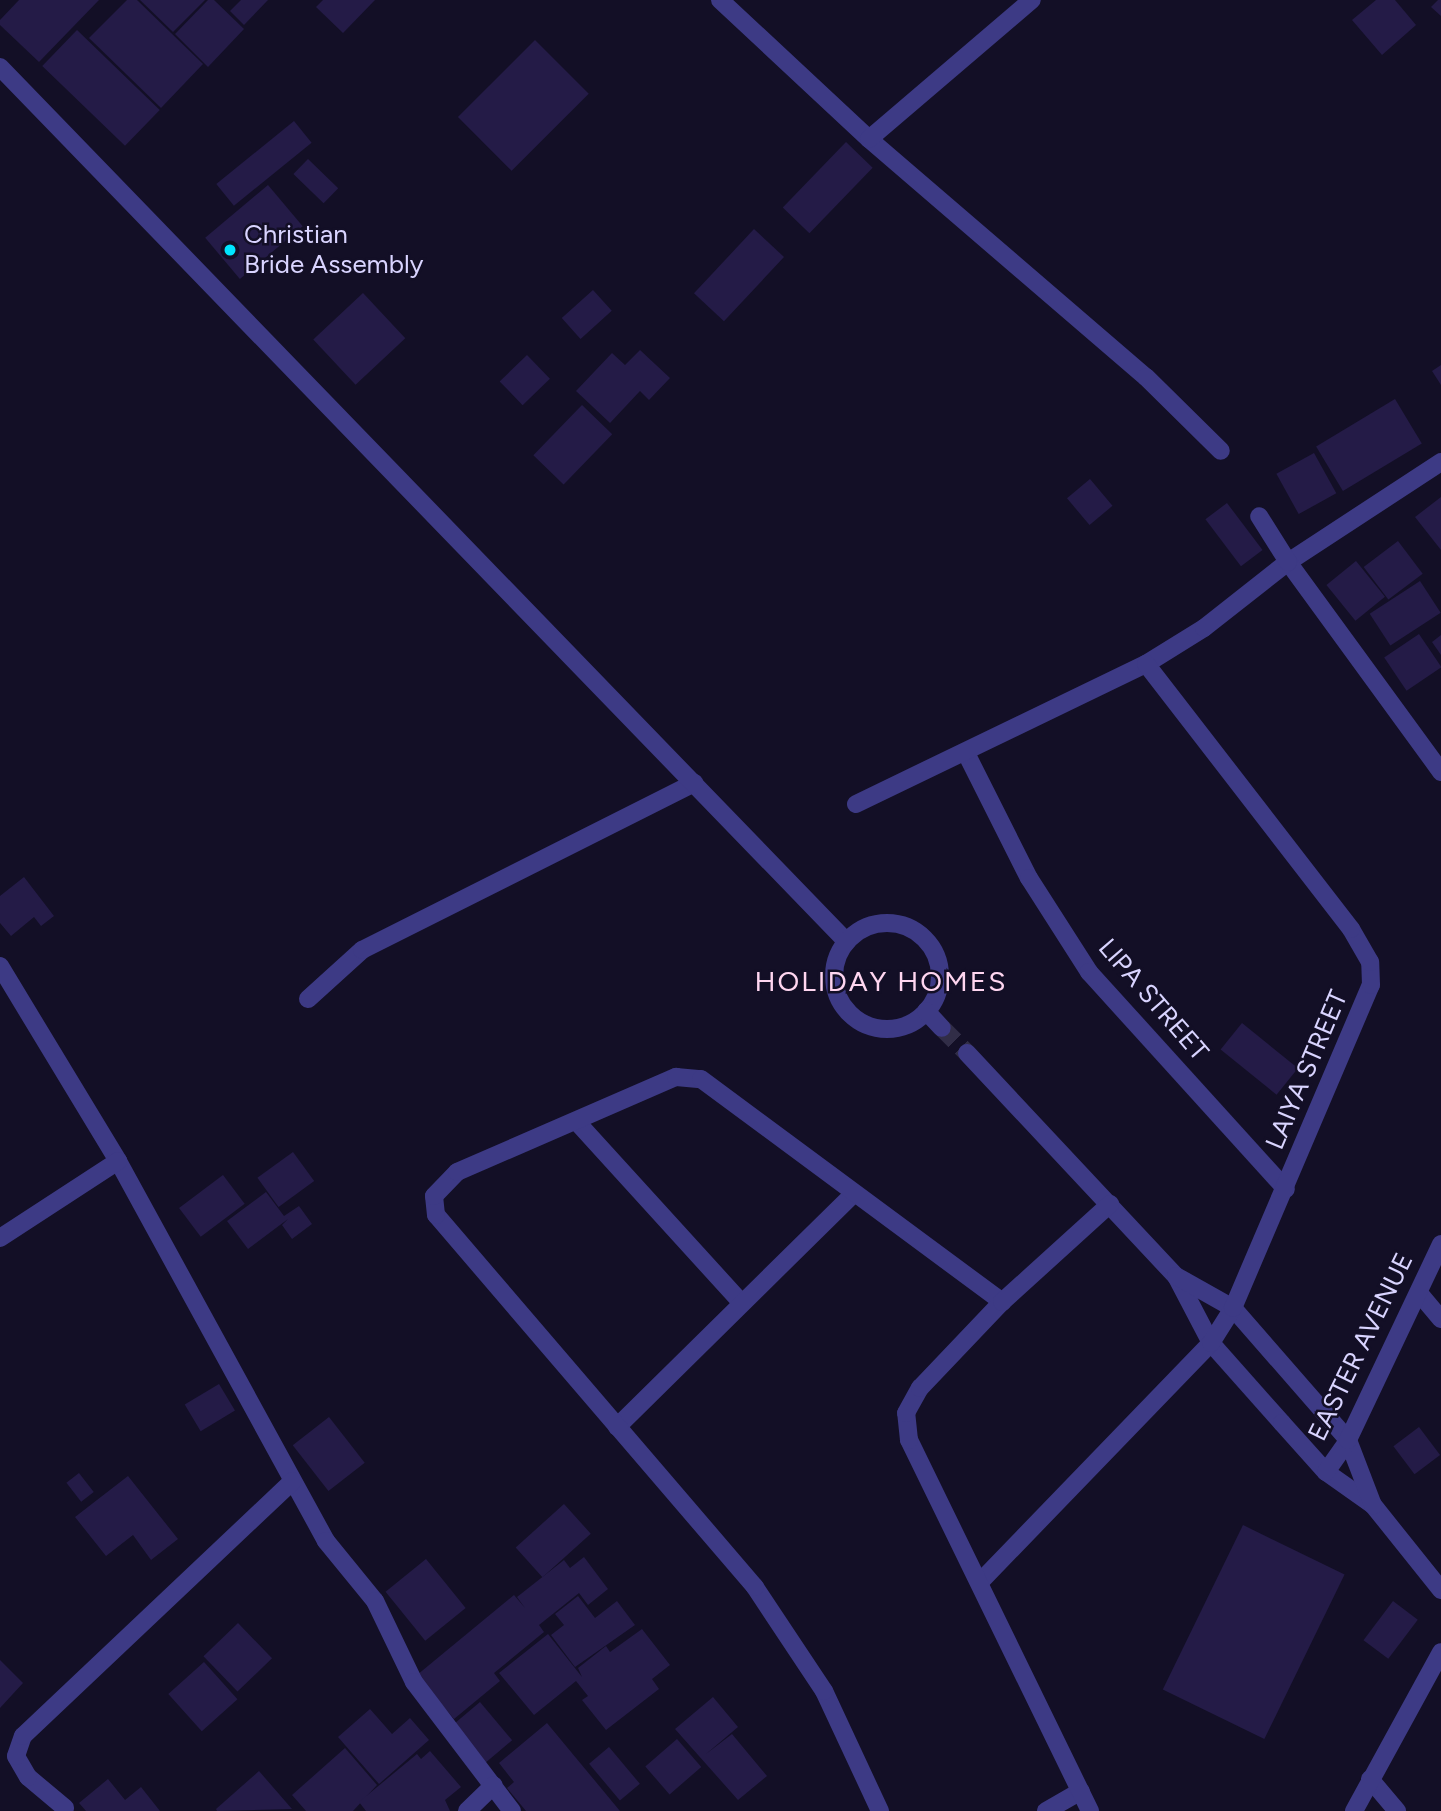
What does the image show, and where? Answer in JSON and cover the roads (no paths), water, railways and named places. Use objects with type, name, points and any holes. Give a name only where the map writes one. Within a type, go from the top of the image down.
[{"type":"street","points":[[720,0],[869,139],[1146,377],[1220,451]]},
{"type":"street","points":[[869,139],[1032,0]]},
{"type":"street","points":[[0,66],[846,942]]},
{"type":"street","points":[[856,804],[1146,664],[1204,628],[1289,562],[1441,463]]},
{"type":"street","points":[[1259,516],[1289,562],[1441,772]]},
{"type":"street","name":"LAIYA STREET","points":[[980,1582],[1211,1343],[1233,1308],[1371,985],[1370,962],[1351,929],[1146,664]]},
{"type":"street","name":"LIPA STREET","points":[[966,753],[1029,878],[1089,972],[1286,1189]]},
{"type":"street","points":[[308,999],[362,950],[694,783]]},
{"type":"street","points":[[888,922],[911,928],[929,944],[939,965],[939,989],[926,1011],[909,1024],[886,1029],[863,1023],[844,1008],[835,986],[835,962],[846,942],[864,927],[888,922]]},
{"type":"street","points":[[0,966],[118,1161],[326,1541],[382,1612],[414,1682],[512,1811]]},
{"type":"street","points":[[926,1011],[942,1028]]},
{"type":"street","points":[[967,1053],[1176,1276],[1211,1343],[1326,1472],[1373,1505],[1441,1590]]},
{"type":"street","points":[[880,1811],[824,1691],[755,1587],[436,1215],[434,1196],[457,1172],[676,1077],[701,1079],[852,1195],[1002,1302]]},
{"type":"street","points":[[577,1122],[740,1301]]},
{"type":"street","points":[[0,1238],[118,1161]]},
{"type":"street","points":[[617,1427],[740,1301],[852,1195]]},
{"type":"street","points":[[1090,1811],[909,1440],[905,1413],[920,1388],[1002,1302],[1110,1204]]},
{"type":"street","name":"EASTER AVENUE","points":[[1326,1472],[1348,1440],[1441,1244]]},
{"type":"street","points":[[1176,1276],[1233,1308],[1348,1440],[1373,1505]]},
{"type":"street","points":[[1419,1293],[1441,1319]]},
{"type":"street","points":[[65,1808],[28,1777],[16,1756],[23,1736],[293,1481]]},
{"type":"street","points":[[1353,1811],[1441,1652]]},
{"type":"street","points":[[1370,1779],[1397,1811]]},
{"type":"street","points":[[467,1811],[494,1786]]},
{"type":"street","points":[[1046,1811],[1081,1791]]},
{"type":"tunnel","points":[[942,1028],[967,1053]]},
{"type":"place","name":"Christian Bride Assembly","points":[[230,250]]},
{"type":"district","name":"HOLIDAY HOMES","points":[[881,981]]}]
